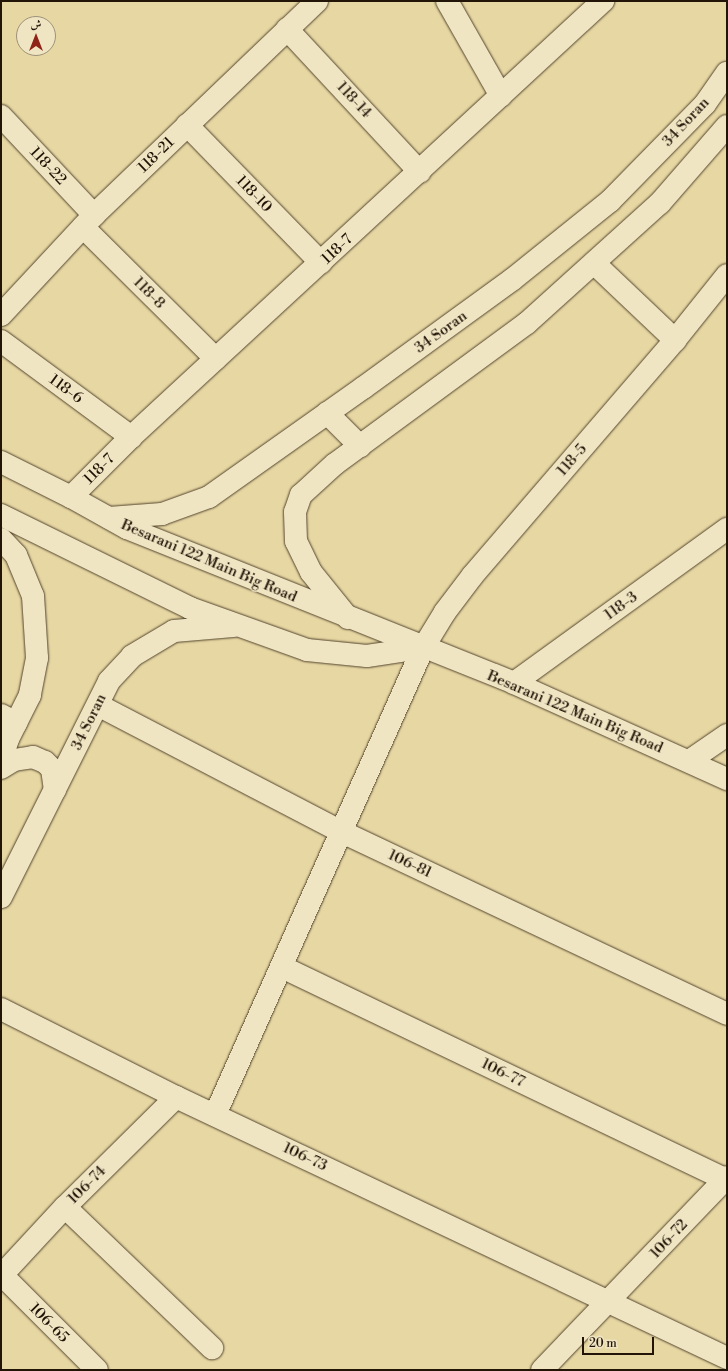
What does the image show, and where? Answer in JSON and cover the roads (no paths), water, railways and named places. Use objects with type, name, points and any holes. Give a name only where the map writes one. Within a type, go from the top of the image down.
[{"type":"street","name":"118-21","points":[[1,315],[88,221],[317,1]]},
{"type":"street","points":[[447,1],[501,96]]},
{"type":"street","name":"118-7","points":[[71,496],[131,437],[420,172],[603,1]]},
{"type":"street","name":"118-14","points":[[287,29],[420,172]]},
{"type":"street","name":"34 Soran","points":[[109,518],[162,514],[209,496],[514,279],[610,201],[704,104],[727,74]]},
{"type":"street","name":"118-22","points":[[1,116],[88,221]]},
{"type":"street","name":"118-10","points":[[187,126],[321,263]]},
{"type":"street","points":[[349,619],[311,572],[296,541],[295,512],[301,494],[360,446],[527,323],[660,203],[727,126]]},
{"type":"street","points":[[704,153],[727,141]]},
{"type":"street","name":"118-8","points":[[88,221],[216,359]]},
{"type":"street","points":[[594,263],[675,340]]},
{"type":"street","name":"118-5","points":[[215,1115],[282,967],[340,831],[422,648],[445,612],[473,575],[675,340],[727,275]]},
{"type":"street","name":"118-6","points":[[1,341],[131,437]]},
{"type":"street","points":[[327,413],[360,446]]},
{"type":"street","name":"Besarani 122 Main Big Road","points":[[1,462],[71,496],[127,528],[349,619],[514,684],[727,779]]},
{"type":"street","name":"Besarani 122 Main Big Road","points":[[1,515],[190,608],[307,650],[367,656],[422,648]]},
{"type":"street","name":"118-3","points":[[514,684],[727,529]]},
{"type":"street","points":[[1,539],[16,555],[33,596],[36,658],[30,695],[8,719],[1,760]]},
{"type":"street","name":"34 Soran","points":[[1,897],[109,682],[132,656],[174,631],[241,626]]},
{"type":"street","name":"106-81","points":[[98,705],[340,831],[727,1014]]},
{"type":"street","points":[[689,761],[727,734]]},
{"type":"street","points":[[1,768],[14,760],[33,757],[45,762],[52,769],[55,790]]},
{"type":"street","name":"106-77","points":[[282,967],[726,1179]]},
{"type":"street","name":"106-73","points":[[1,1009],[176,1097],[610,1301],[727,1358]]},
{"type":"street","name":"106-74","points":[[2,1276],[65,1207],[176,1097]]},
{"type":"street","name":"106-72","points":[[542,1370],[726,1179]]},
{"type":"street","points":[[65,1207],[212,1348]]},
{"type":"street","name":"106-65","points":[[2,1276],[97,1370]]}]
